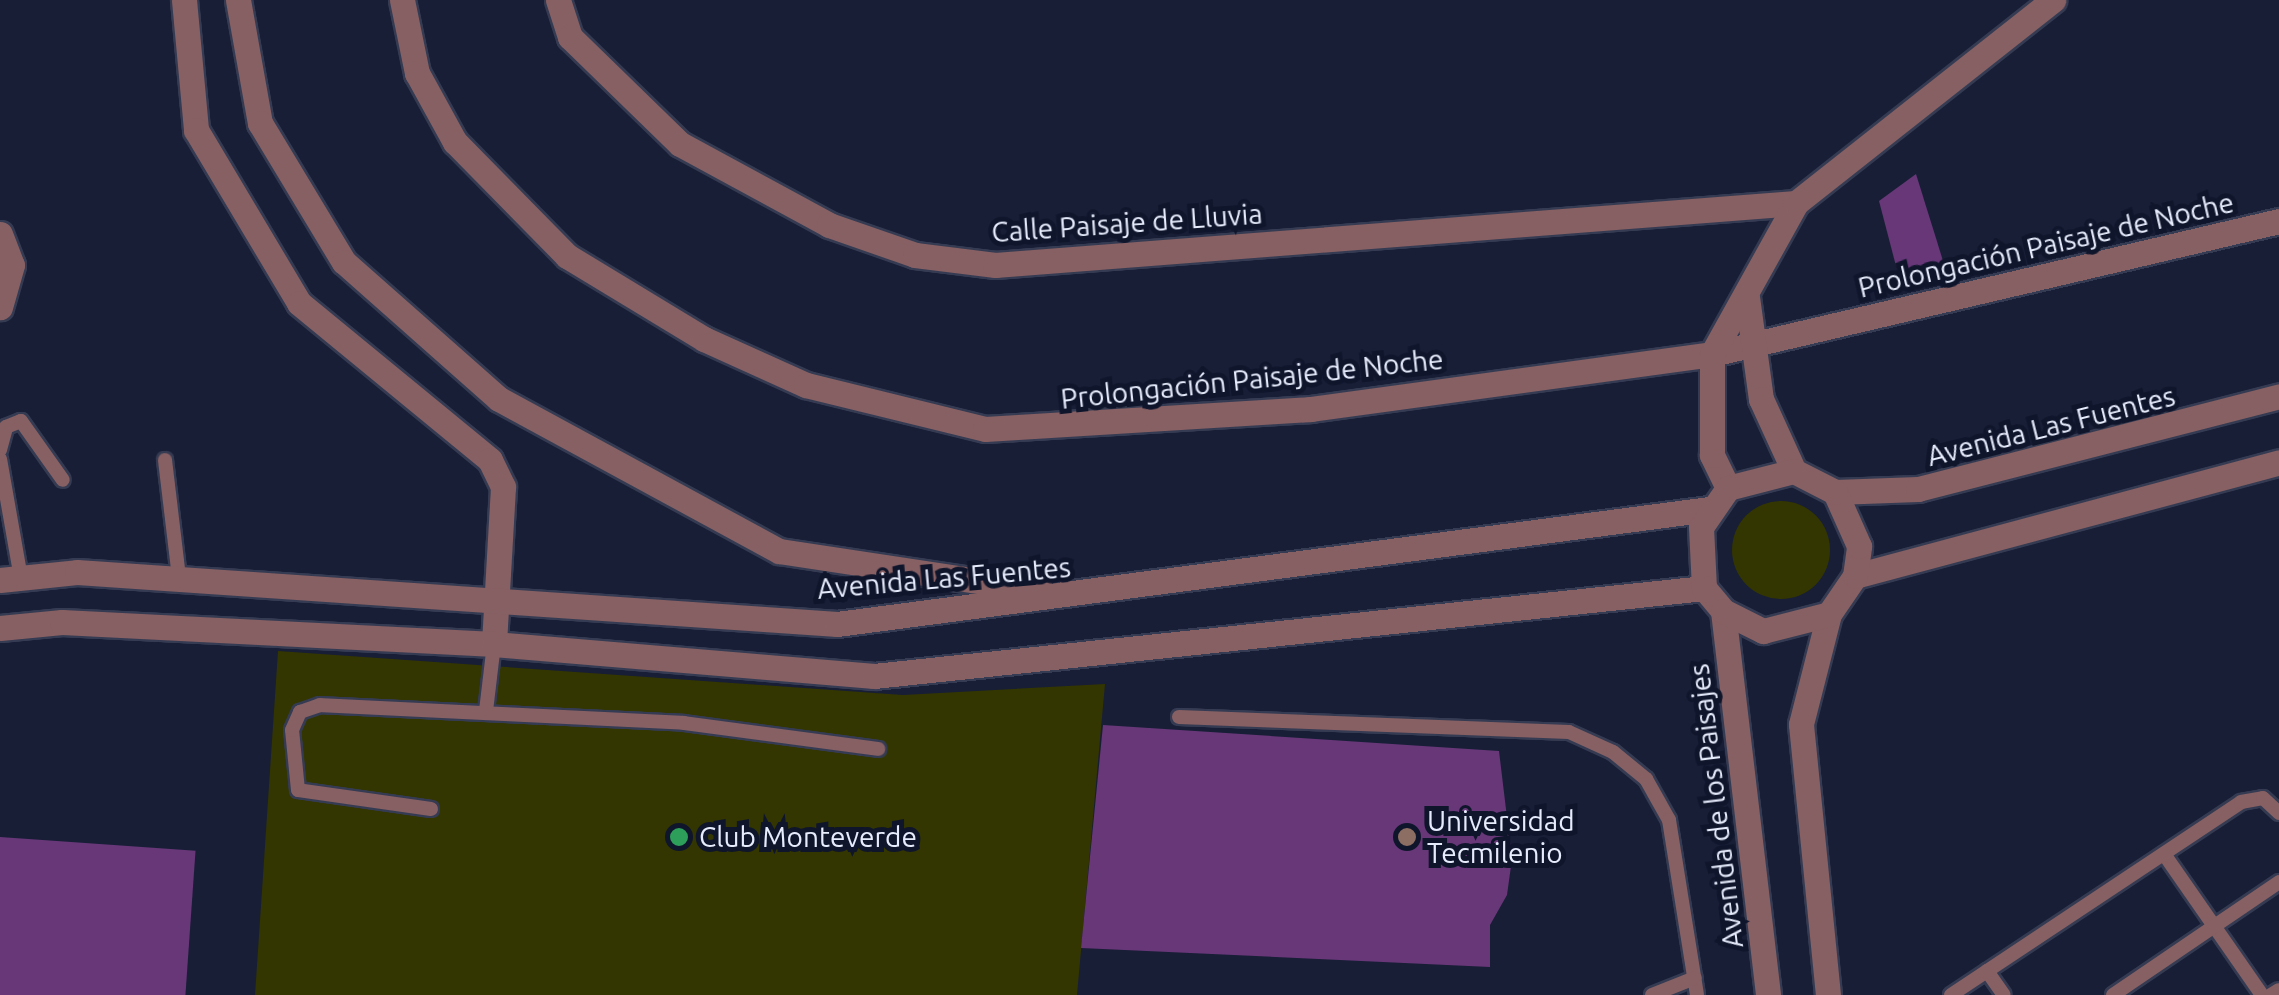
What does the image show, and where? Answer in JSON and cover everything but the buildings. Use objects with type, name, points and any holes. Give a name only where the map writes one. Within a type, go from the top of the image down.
[{"type":"street","points":[[184,0],[196,130],[299,303],[490,460],[503,487],[494,644]]},
{"type":"street","points":[[238,0],[260,124],[344,262],[498,399],[779,550],[1076,596]]},
{"type":"street","name":"Prolongación Paisaje de Noche","points":[[402,0],[417,73],[455,142],[566,256],[704,339],[902,414],[985,429],[1067,428],[1311,409],[1712,354],[2279,221]]},
{"type":"street","name":"Calle Paisaje de Lluvia","points":[[558,0],[570,37],[680,144],[829,225],[916,255],[995,266],[1796,203]]},
{"type":"street","points":[[1728,488],[1712,455],[1712,354],[1796,203],[2053,0]]},
{"type":"street","points":[[0,234],[12,265],[0,307]]},
{"type":"street","points":[[1747,297],[1761,398],[1794,472]]},
{"type":"street","name":"Avenida Las Fuentes","points":[[1835,492],[1918,489],[2279,396]]},
{"type":"street","points":[[1856,576],[2279,462]]},
{"type":"street","points":[[1828,995],[1801,724],[1829,614],[1856,576],[1860,546],[1835,492],[1794,472],[1728,488],[1709,509],[1697,546],[1704,588],[1723,610],[1763,631],[1829,614]]},
{"type":"street","name":"Avenida Las Fuentes","points":[[10,579],[178,578],[496,595],[837,624],[1076,596],[1709,509]]},
{"type":"street","points":[[0,628],[62,622],[494,644],[874,676],[1704,588]]},
{"type":"street","name":"Avenida de los Paisajes","points":[[1723,610],[1768,995]]},
{"type":"lane","points":[[0,450],[6,426],[21,421],[63,480]]},
{"type":"lane","points":[[0,459],[10,579]]},
{"type":"lane","points":[[164,460],[178,578]]},
{"type":"lane","points":[[486,711],[494,644]]},
{"type":"lane","points":[[431,809],[298,790],[292,730],[300,712],[486,711],[684,723],[878,749]]},
{"type":"lane","points":[[1179,717],[1570,732],[1613,752],[1646,779],[1669,820],[1697,995]]},
{"type":"lane","points":[[1951,995],[2241,802],[2263,798],[2279,813]]},
{"type":"lane","points":[[2164,854],[2262,995]]},
{"type":"lane","points":[[2113,995],[2279,882]]},
{"type":"lane","points":[[1987,971],[2004,995]]},
{"type":"lane","points":[[1652,995],[1695,978]]},
{"type":"lane","points":[[2271,995],[2279,990]]},
{"type":"shaded area","points":[[1781,501],[1800,505],[1816,515],[1826,531],[1830,550],[1826,569],[1816,585],[1800,595],[1781,599],[1762,595],[1746,585],[1736,569],[1732,550],[1736,531],[1746,515],[1762,505]]},
{"type":"shaded area","name":"Club Monteverde","points":[[278,651],[903,695],[1105,684],[1077,995],[255,995]]},
{"type":"place","name":"Club Monteverde","points":[[679,837]]},
{"type":"place","name":"Universidad Tecmilenio","points":[[1407,837]]}]
